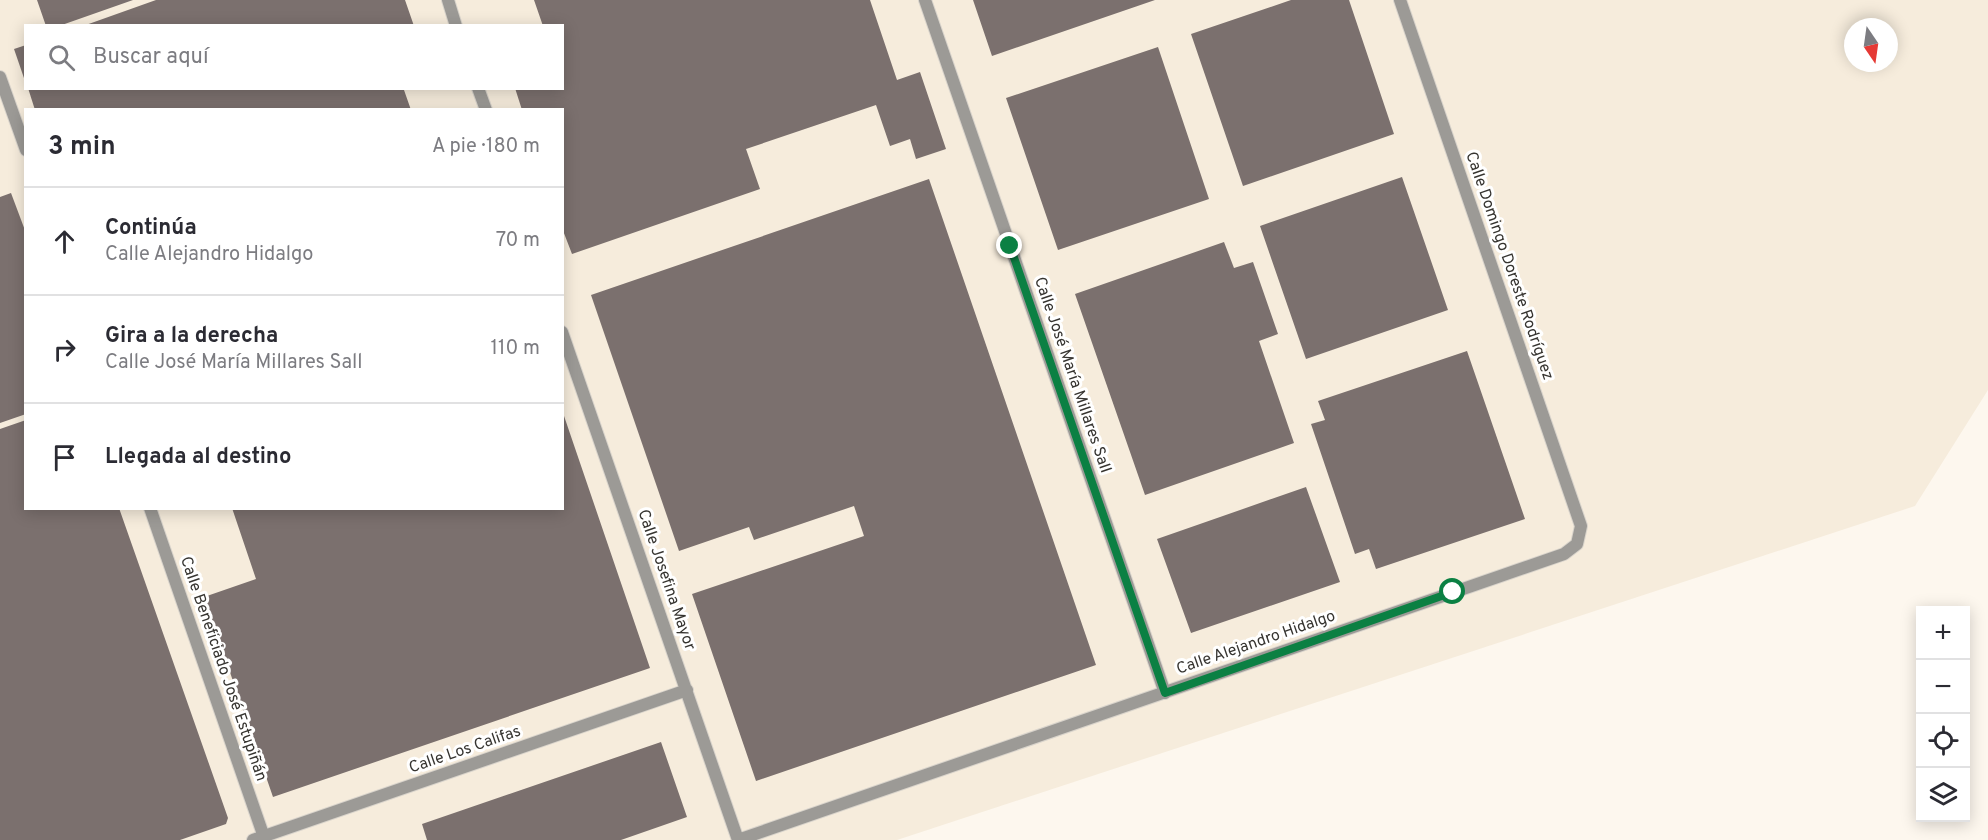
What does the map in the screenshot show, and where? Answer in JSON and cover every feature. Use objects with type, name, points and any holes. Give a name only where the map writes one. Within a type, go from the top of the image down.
[{"type":"street","points":[[448,0],[455,24]]},
{"type":"street","name":"Calle José María Millares Sall","points":[[925,0],[1165,693]]},
{"type":"street","name":"Calle Domingo Doreste Rodríguez","points":[[1400,0],[1581,526],[1577,544]]},
{"type":"street","points":[[0,77],[24,144]]},
{"type":"street","points":[[479,90],[485,108]]},
{"type":"street","name":"Calle Josefina Mayor","points":[[564,338],[738,840]]},
{"type":"street","name":"Calle Beneficiado José Estupiñán","points":[[151,510],[261,839]]},
{"type":"street","name":"Calle Alejandro Hidalgo","points":[[738,840],[1564,554],[1577,544]]},
{"type":"street","name":"Calle Los Califas","points":[[261,839],[687,690]]},
{"type":"shaded area","points":[[0,0],[1988,0],[1988,390],[1915,506],[897,840],[0,840]]},
{"type":"building","points":[[37,0],[133,0],[65,24],[45,24]]},
{"type":"building","points":[[156,0],[405,0],[413,24],[89,24]]},
{"type":"building","points":[[534,0],[870,0],[897,80],[920,72],[946,149],[916,159],[910,139],[890,146],[876,105],[746,149],[760,189],[572,254],[564,233],[564,108],[521,108],[516,90],[564,90],[564,24],[542,24]]},
{"type":"building","points":[[973,0],[1155,0],[992,56]]},
{"type":"building","points":[[1291,0],[1349,0],[1394,134],[1243,186],[1191,34]]},
{"type":"building","points":[[24,46],[24,78],[14,49]]},
{"type":"building","points":[[1158,47],[1209,199],[1058,250],[1006,98]]},
{"type":"building","points":[[29,90],[404,90],[410,108],[34,108]]},
{"type":"building","points":[[1402,177],[1448,310],[1306,359],[1260,226]]},
{"type":"building","points":[[929,179],[1096,665],[756,781],[692,594],[864,536],[854,506],[754,540],[749,527],[679,551],[591,295]]},
{"type":"building","points":[[11,193],[24,228],[24,415],[0,423],[0,197]]},
{"type":"building","points":[[1224,242],[1234,268],[1253,262],[1278,334],[1259,341],[1294,443],[1145,495],[1075,294]]},
{"type":"building","points":[[1467,351],[1525,519],[1376,569],[1369,549],[1355,554],[1311,424],[1325,420],[1318,401]]},
{"type":"building","points":[[564,416],[650,668],[273,797],[204,597],[256,579],[233,510],[564,510]]},
{"type":"building","points":[[24,421],[24,510],[120,510],[228,818],[226,824],[180,840],[0,840],[0,429]]},
{"type":"building","points":[[1306,487],[1340,582],[1191,633],[1157,539]]},
{"type":"building","points":[[661,742],[687,817],[621,840],[427,840],[422,824]]},
{"type":"route","points":[[1010,246],[1165,693],[1453,592]]}]
